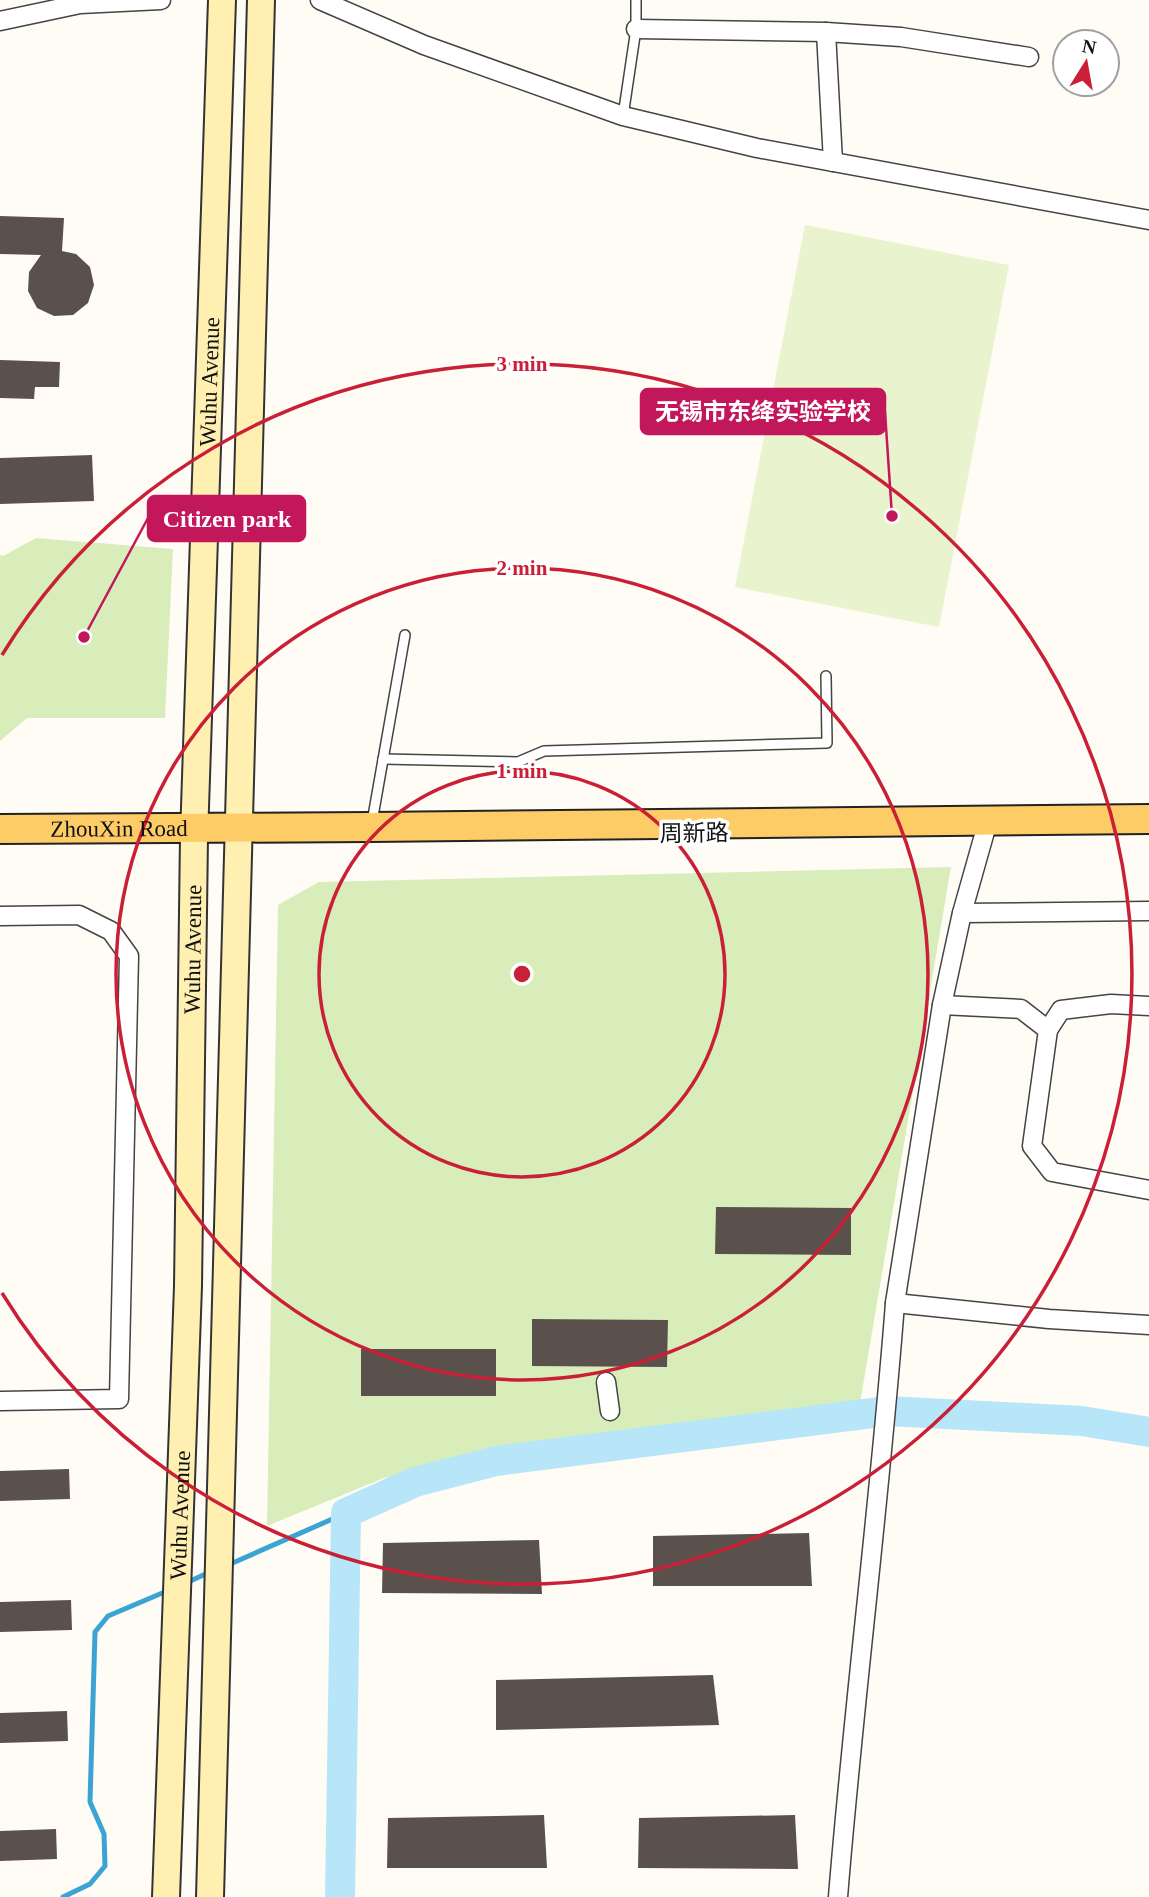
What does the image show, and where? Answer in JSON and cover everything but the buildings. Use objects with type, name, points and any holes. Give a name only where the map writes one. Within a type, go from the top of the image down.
[{"type":"main road","name":"Wuhu Avenue","points":[[166,1897],[188,1286],[194,832],[222,0]]},
{"type":"main road","name":"Wuhu Avenue","points":[[210,1897],[261,0]]},
{"type":"main road","name":"周新路","points":[[238,832],[987,825],[1149,819]]},
{"type":"main road","name":"周新路","points":[[238,832],[371,827],[987,825],[1149,829]]},
{"type":"main road","name":"ZhouXin Road","points":[[0,829],[238,832]]},
{"type":"main road","name":"ZhouXin Road","points":[[0,839],[194,832]]},
{"type":"street","points":[[0,10],[46,0]]},
{"type":"street","points":[[0,22],[80,4],[161,0]]},
{"type":"street","points":[[320,0],[424,45],[623,116],[758,148],[1149,220]]},
{"type":"street","points":[[636,29],[826,32],[901,37],[1029,57]]},
{"type":"street","points":[[826,32],[833,162]]},
{"type":"street","points":[[838,1897],[895,1303],[942,1005],[962,913],[987,825]]},
{"type":"street","points":[[962,913],[1149,911]]},
{"type":"street","points":[[0,916],[79,915],[111,931],[130,956],[119,1399],[0,1401]]},
{"type":"street","points":[[1149,1006],[1111,1004],[1061,1010],[1048,1030],[1032,1146],[1052,1172],[1149,1189]]},
{"type":"street","points":[[942,1005],[1021,1009],[1048,1030]]},
{"type":"street","points":[[895,1303],[1149,1325]]},
{"type":"street","points":[[606,1382],[610,1411]]},
{"type":"lane","points":[[623,116],[636,29],[636,0]]},
{"type":"lane","points":[[371,827],[405,635]]},
{"type":"lane","points":[[383,759],[518,762],[544,751],[827,743],[826,676]]},
{"type":"green space","points":[[805,225],[1009,265],[939,627],[735,587]]},
{"type":"green space","points":[[36,538],[173,549],[165,718],[27,718],[0,741],[0,555],[3,556]]},
{"type":"green space","points":[[951,867],[858,1415],[384,1478],[267,1526],[278,905],[319,882]]},
{"type":"waterway","points":[[340,1897],[346,1513],[415,1482],[496,1461],[888,1411],[1082,1421],[1149,1432]]},
{"type":"waterway","points":[[228,1565],[346,1513]]},
{"type":"waterway","points":[[186,1583],[212,1571]]},
{"type":"waterway","points":[[63,1897],[90,1884],[105,1866],[104,1834],[90,1802],[95,1632],[108,1616],[167,1591]]},
{"type":"place","name":"无锡市东绛实验学校","points":[[892,516]]},
{"type":"place","name":"Citizen park","points":[[84,637]]}]
